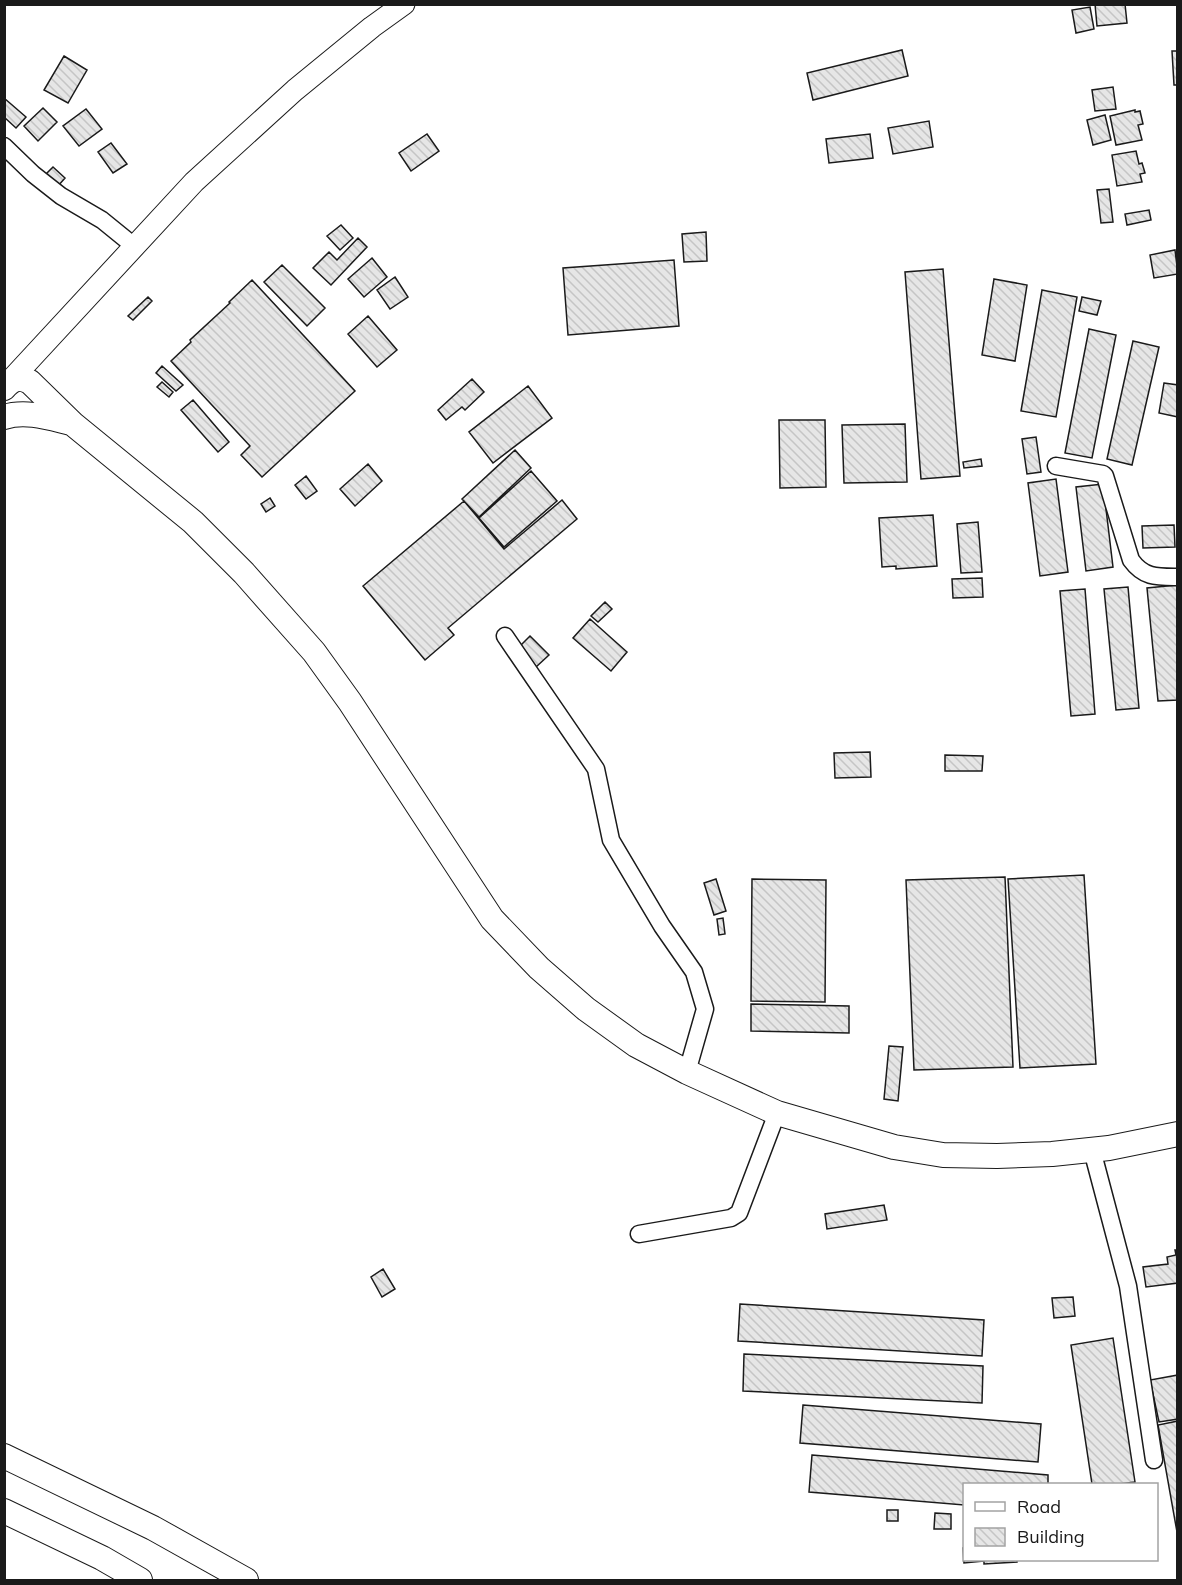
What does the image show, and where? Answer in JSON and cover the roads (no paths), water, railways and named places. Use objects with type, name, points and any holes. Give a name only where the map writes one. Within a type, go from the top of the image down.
[{"type":"highway","points":[[7,385],[18,378],[24,378],[30,382],[73,424],[193,522],[244,573],[314,652],[350,702],[492,919],[539,968],[586,1009],[636,1045],[687,1072],[777,1113],[894,1147],[943,1155],[1052,1154],[1109,1148],[1178,1134]]},
{"type":"highway","points":[[4,417],[42,416],[73,424]]},
{"type":"highway","points":[[4,1456],[153,1528],[246,1581]]},
{"type":"highway","points":[[4,1510],[102,1558],[140,1581]]},
{"type":"main road","points":[[7,385],[194,182],[287,98],[372,27],[404,4]]},
{"type":"street","points":[[4,146],[33,174],[61,196],[102,220],[134,246]]},
{"type":"street","points":[[1056,466],[1103,474],[1107,478],[1131,560],[1138,569],[1148,575],[1178,577]]},
{"type":"street","points":[[505,636],[596,769],[611,840],[662,926],[694,972],[705,1009],[687,1072]]},
{"type":"street","points":[[639,1234],[731,1218],[739,1213],[777,1113]]},
{"type":"street","points":[[1092,1150],[1128,1287],[1154,1460]]}]
